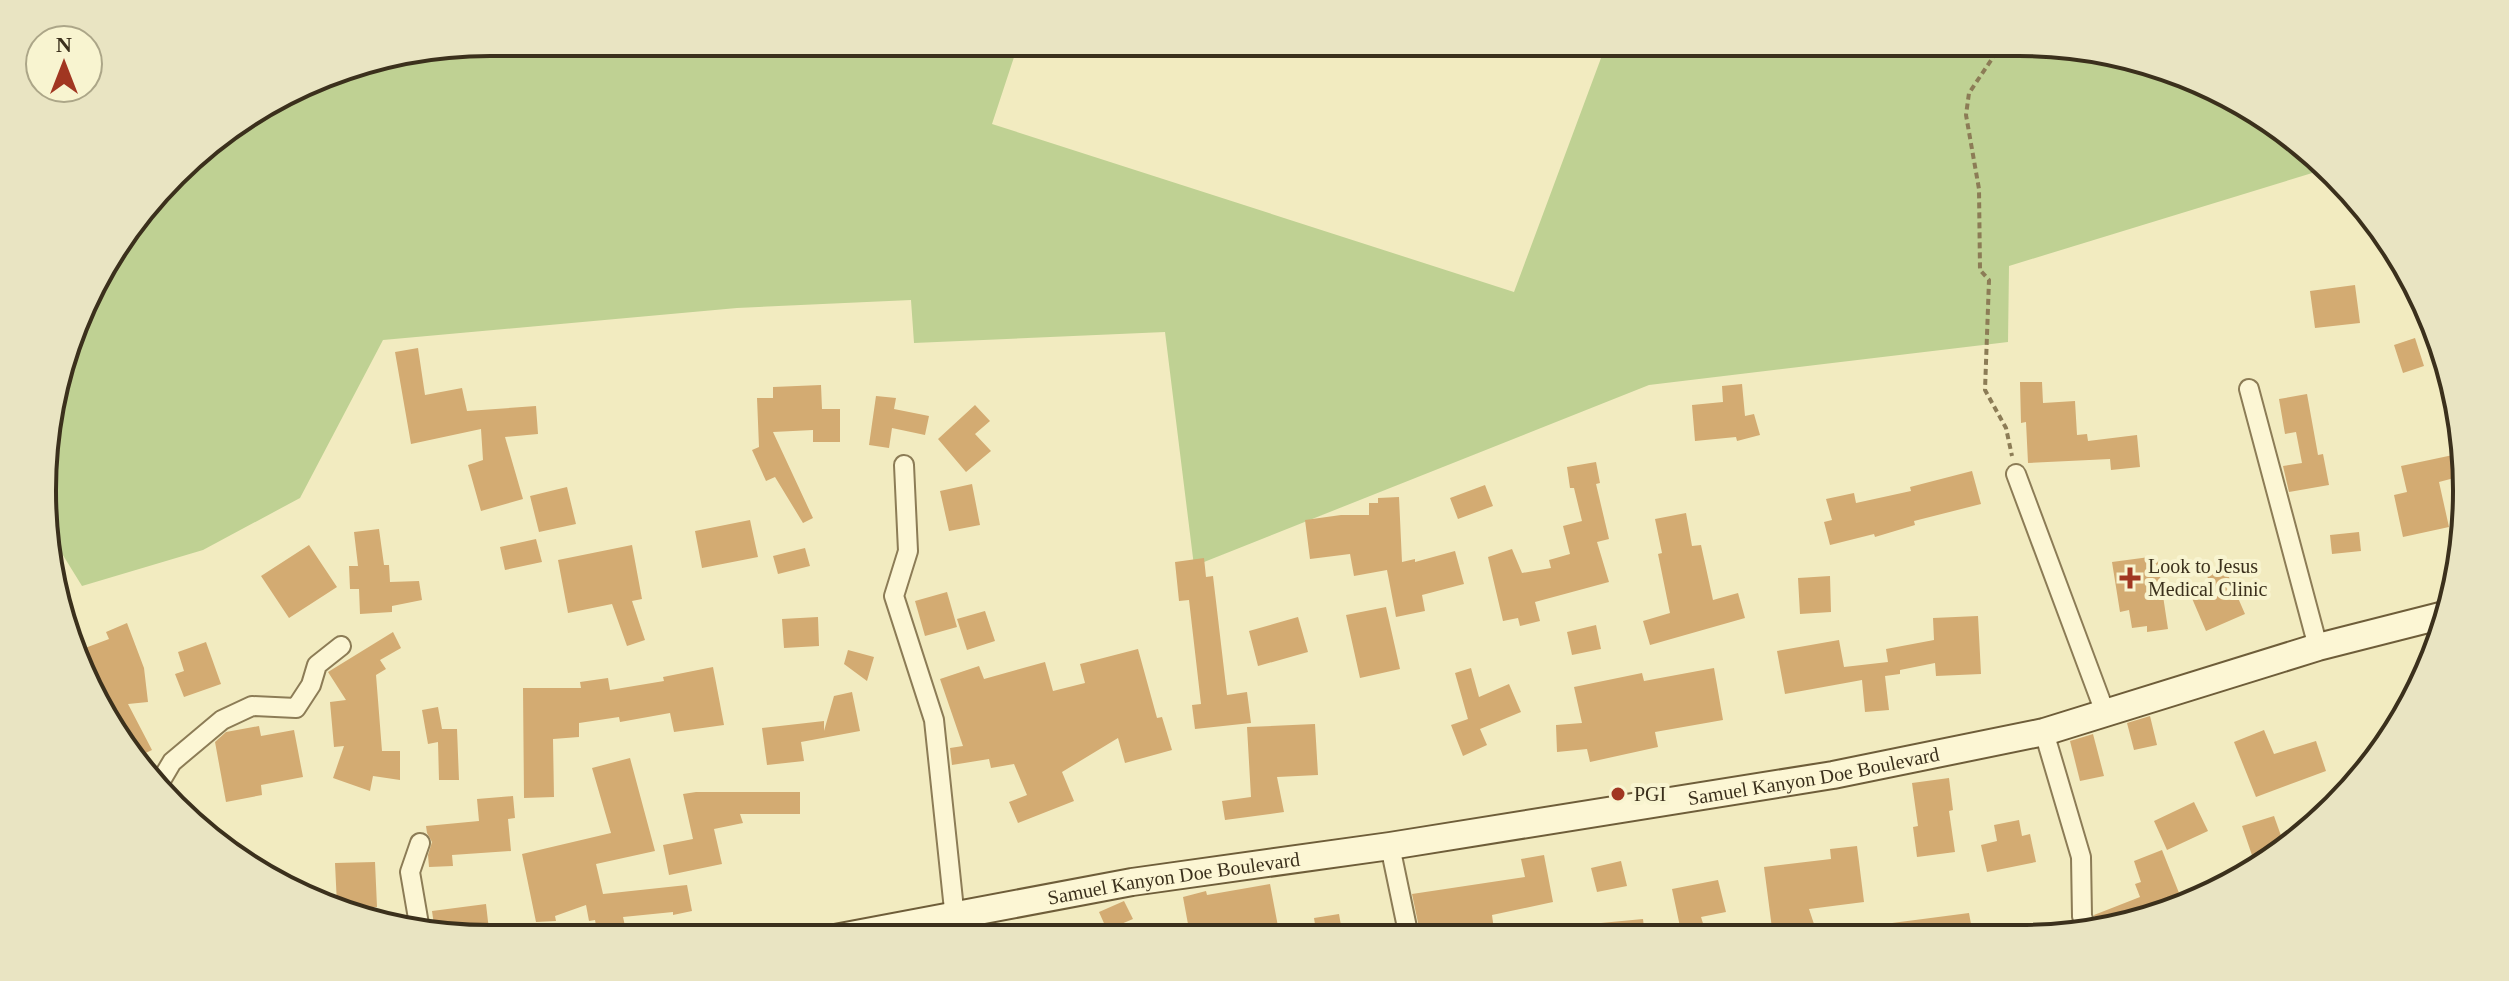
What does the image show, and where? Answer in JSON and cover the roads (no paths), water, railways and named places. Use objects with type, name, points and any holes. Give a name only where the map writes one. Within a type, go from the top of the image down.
[{"type":"street","points":[[2249,389],[2318,647]]},
{"type":"street","points":[[904,465],[908,551],[894,596],[934,720],[955,925]]},
{"type":"street","points":[[2016,474],[2106,715]]},
{"type":"street","name":"Samuel Kanyon Doe Boulevard","points":[[959,925],[1132,882],[1390,846],[1833,775],[2044,732],[2318,647],[2434,618]]},
{"type":"street","points":[[163,776],[172,762],[222,720],[252,706],[296,708],[311,685],[317,665],[341,646]]},
{"type":"street","points":[[2044,732],[2081,857],[2083,920]]},
{"type":"street","points":[[418,919],[410,872],[420,843]]},
{"type":"street","points":[[1390,846],[1406,925]]},
{"type":"place","name":"Look to Jesus Medical Clinic","points":[[2130,578]]},
{"type":"place","name":"PGI","points":[[1618,794]]}]
